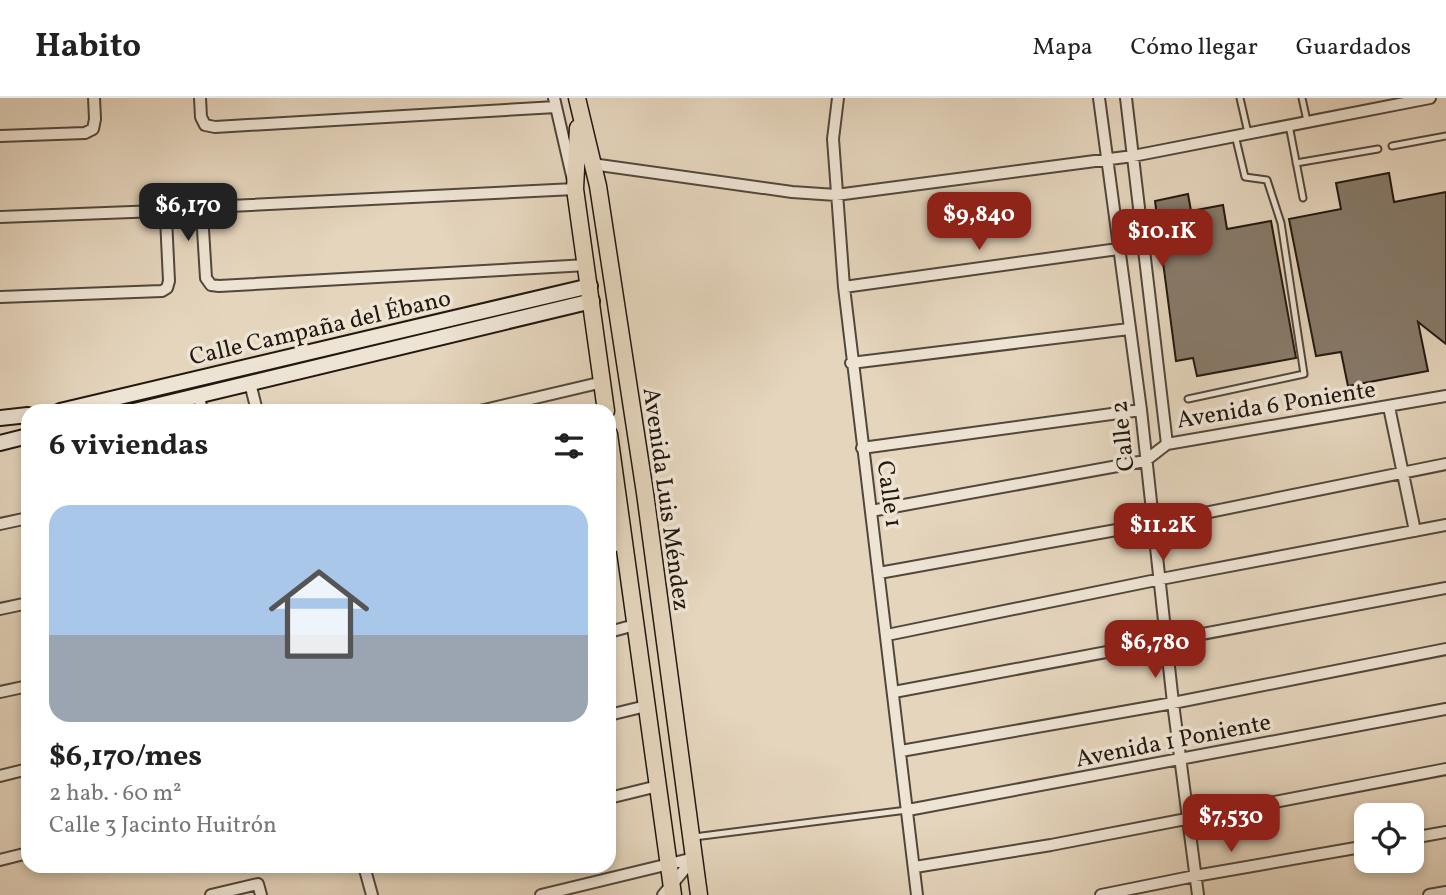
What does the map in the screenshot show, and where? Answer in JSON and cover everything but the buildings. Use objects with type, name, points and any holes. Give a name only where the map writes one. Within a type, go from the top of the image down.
[{"type":"main road","name":"Avenida Luis Méndez","points":[[578,105],[575,189],[605,404]]},
{"type":"main road","name":"Avenida Luis Méndez","points":[[578,105],[598,187],[645,493],[699,895]]},
{"type":"main road","name":"Avenida Luis Méndez","points":[[616,545],[635,625],[669,864],[669,891]]},
{"type":"street","points":[[0,136],[85,133],[93,129],[94,98]]},
{"type":"street","points":[[200,98],[201,117],[205,125],[215,127],[555,102]]},
{"type":"street","name":"Calle 1","points":[[838,98],[833,139],[851,363],[887,635],[917,895]]},
{"type":"street","name":"Calle 2","points":[[1100,98],[1155,523],[1173,703],[1198,895]]},
{"type":"street","name":"Calle 2","points":[[1126,98],[1167,444]]},
{"type":"street","points":[[592,164],[792,192],[836,195],[1133,156],[1430,98]]},
{"type":"street","name":"Avenida Luis Méndez","points":[[555,102],[575,189]]},
{"type":"street","points":[[575,189],[209,208],[202,213],[206,278],[211,285],[219,286],[587,265]]},
{"type":"street","points":[[0,217],[163,212],[166,218],[169,281],[167,288],[162,291],[0,298]]},
{"type":"street","points":[[844,287],[1118,249]]},
{"type":"street","name":"Calle Campaña del Ébano","points":[[164,404],[591,294]]},
{"type":"street","name":"Calle Campaña del Ébano","points":[[92,404],[591,294]]},
{"type":"street","points":[[851,363],[1129,329]]},
{"type":"street","points":[[510,404],[603,382]]},
{"type":"street","points":[[250,383],[255,404]]},
{"type":"street","points":[[199,396],[201,404]]},
{"type":"street","name":"Avenida 6 Poniente","points":[[871,512],[1145,461],[1167,444],[1446,396]]},
{"type":"street","points":[[1389,407],[1415,531]]},
{"type":"street","points":[[862,448],[1141,410]]},
{"type":"street","points":[[0,418],[21,416]]},
{"type":"street","points":[[0,443],[21,438]]},
{"type":"street","points":[[879,572],[1155,523],[1446,464]]},
{"type":"street","points":[[0,524],[21,520]]},
{"type":"street","points":[[887,635],[1446,525]]},
{"type":"street","points":[[894,692],[1446,588]]},
{"type":"street","points":[[0,609],[21,604]]},
{"type":"street","points":[[616,630],[635,625]]},
{"type":"street","points":[[901,751],[1173,703],[1446,649]]},
{"type":"street","points":[[0,692],[21,688]]},
{"type":"street","points":[[616,713],[646,706]]},
{"type":"street","name":"Avenida 1 Poniente","points":[[908,810],[1446,709]]},
{"type":"street","points":[[915,867],[1051,845],[1446,769]]},
{"type":"street","points":[[0,776],[21,771]]},
{"type":"street","points":[[616,796],[658,786]]},
{"type":"street","points":[[1424,836],[1446,832]]},
{"type":"street","points":[[1101,895],[1354,848]]},
{"type":"street","points":[[0,860],[21,855]]},
{"type":"street","points":[[541,895],[694,858]]},
{"type":"street","points":[[669,891],[694,858]]},
{"type":"street","points":[[366,873],[372,895]]},
{"type":"street","points":[[211,895],[259,890]]},
{"type":"street","points":[[1429,895],[1446,892]]},
{"type":"lane","points":[[1240,98],[1248,133]]},
{"type":"lane","points":[[1302,98],[1307,121]]},
{"type":"lane","points":[[1289,125],[1303,198]]},
{"type":"lane","points":[[1188,399],[1304,373],[1281,223],[1267,180],[1245,177],[1235,135]]},
{"type":"lane","points":[[1392,146],[1446,136]]},
{"type":"lane","points":[[1296,163],[1378,149]]},
{"type":"lane","points":[[691,838],[908,810]]}]
